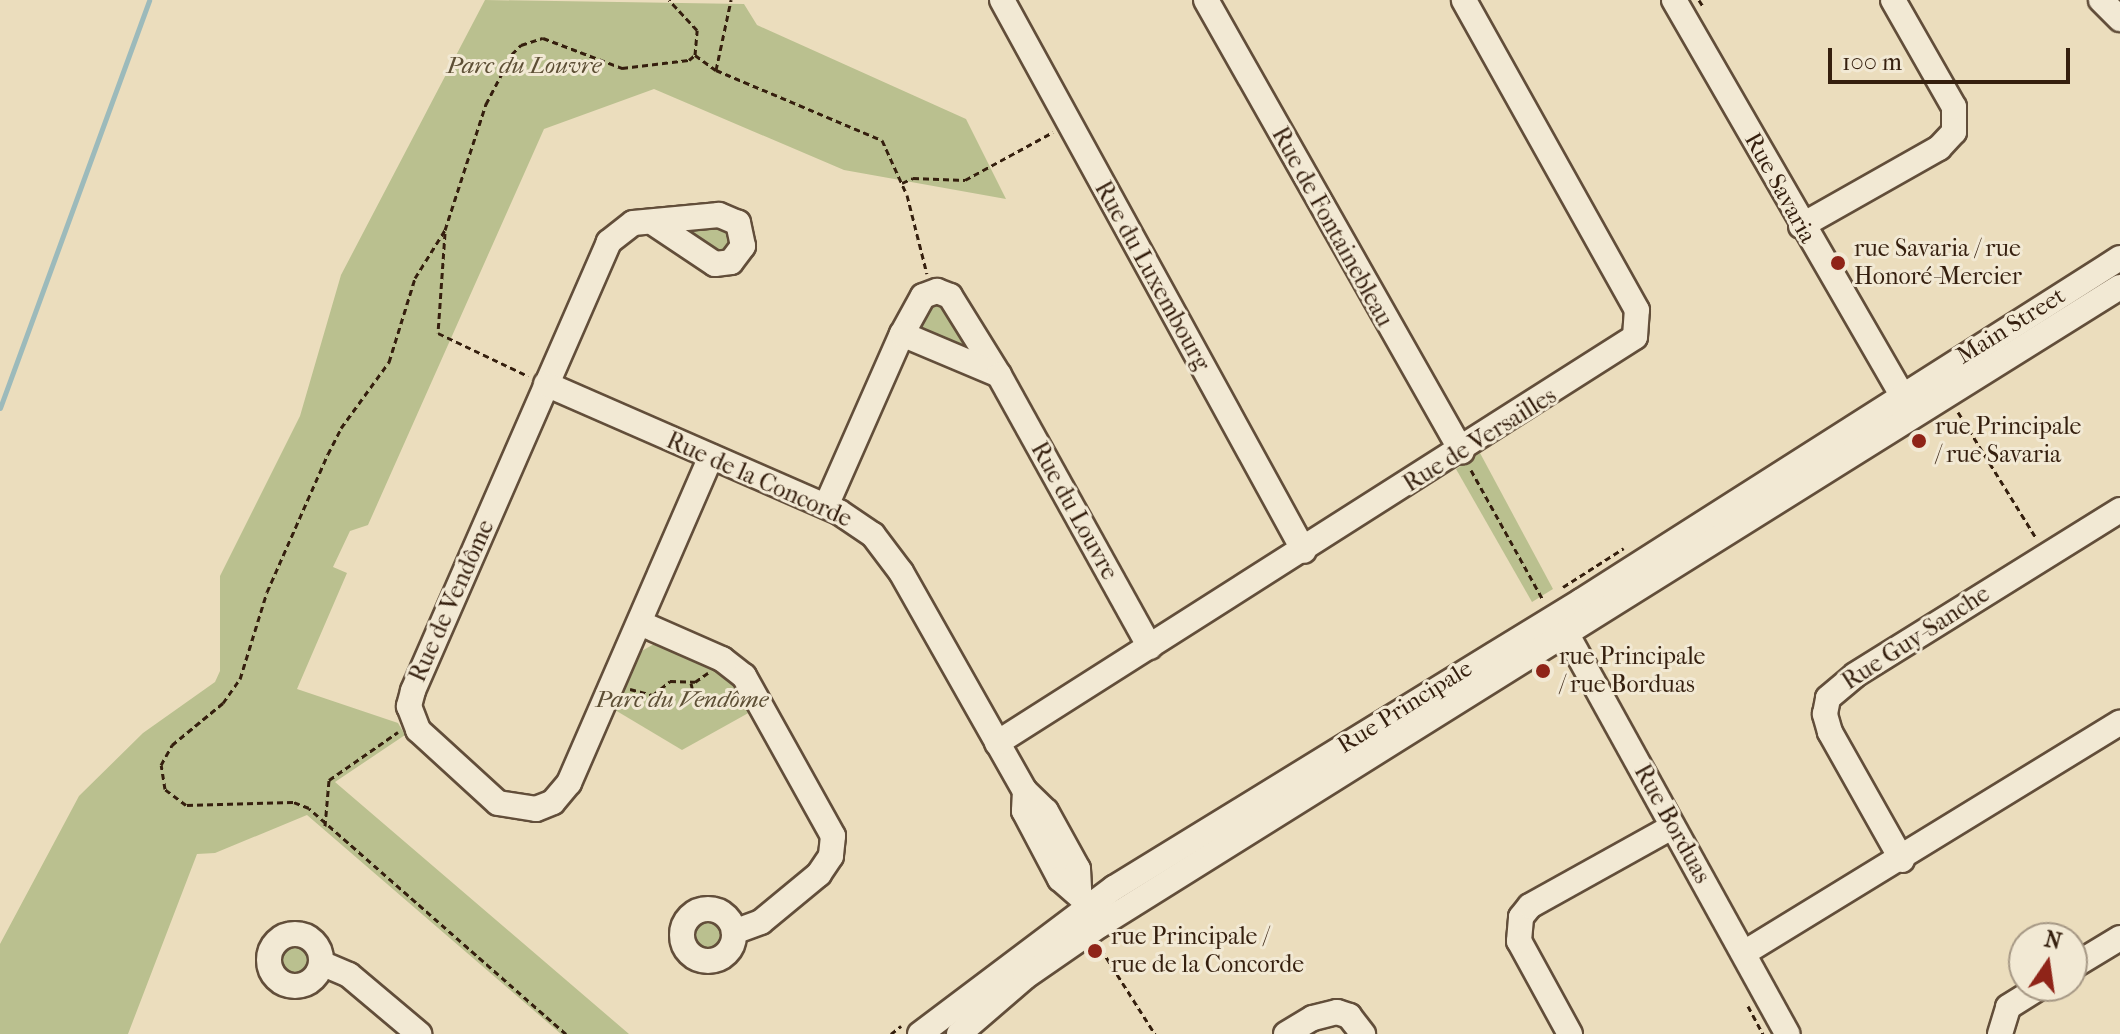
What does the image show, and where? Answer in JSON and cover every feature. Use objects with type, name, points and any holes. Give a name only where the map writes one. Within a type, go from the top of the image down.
[{"type":"street","name":"Rue du Luxembourg","points":[[1002,0],[1304,551]]},
{"type":"street","name":"Rue de Fontainebleau","points":[[1206,0],[1464,457]]},
{"type":"street","name":"Rue de Versailles","points":[[997,743],[1304,551],[1464,457],[1624,348],[1639,326],[1626,289],[1464,0]]},
{"type":"street","name":"Rue Savaria","points":[[1674,0],[1801,226],[1907,405]]},
{"type":"street","points":[[1801,226],[1939,148],[1954,132],[1954,107],[1893,0]]},
{"type":"street","points":[[2101,0],[2120,19]]},
{"type":"street","name":"Rue de Vendôme","points":[[655,224],[625,225],[609,242],[540,382],[413,691],[411,717],[426,738],[498,803],[526,810],[545,807],[569,783],[711,457]]},
{"type":"street","name":"Main Street","points":[[1907,405],[2120,258]]},
{"type":"street","name":"Main Street","points":[[1907,405],[2120,287]]},
{"type":"street","name":"Rue du Louvre","points":[[826,506],[902,334],[923,296],[937,291],[950,296],[999,375],[1150,647]]},
{"type":"street","points":[[902,334],[999,375]]},
{"type":"street","name":"Rue de la Concorde","points":[[540,382],[826,506],[873,535],[890,554],[1025,791],[1046,811],[1078,869],[1091,916]]},
{"type":"street","name":"Rue Principale","points":[[920,1034],[1091,916],[1555,616],[1907,405]]},
{"type":"street","name":"Rue Guy-Sanche","points":[[1902,860],[1830,732],[1825,714],[1828,698],[1855,675],[2120,510]]},
{"type":"street","name":"Rue Borduas","points":[[1555,616],[1788,1034]]},
{"type":"street","points":[[640,623],[722,659],[744,676],[833,836],[831,856],[819,874],[761,922],[734,932]]},
{"type":"street","points":[[1744,953],[1902,860],[2120,723]]},
{"type":"street","points":[[1570,1034],[1519,941],[1521,917],[1542,900],[1672,827]]},
{"type":"street","name":"Rue Principale","points":[[959,1034],[1091,916]]},
{"type":"street","points":[[2088,957],[2120,938]]},
{"type":"street","points":[[321,963],[349,975],[419,1034]]},
{"type":"street","points":[[2000,1034],[2008,1007],[2016,1002]]},
{"type":"street","points":[[1286,1034],[1313,1018],[1337,1012],[1349,1016],[1363,1034]]},
{"type":"path","points":[[669,0],[697,30],[695,55]]},
{"type":"path","points":[[716,70],[731,0]]},
{"type":"path","points":[[566,1034],[325,826],[309,808],[293,802],[210,807],[178,802],[162,784],[161,765],[172,745],[223,703],[240,679],[267,592],[314,484],[341,428],[389,362],[415,278],[445,230],[486,104],[521,45],[543,38],[606,63],[638,69],[695,55],[716,70],[874,135],[889,149],[902,183],[929,281]]},
{"type":"path","points":[[902,183],[913,178],[965,180],[1058,129]]},
{"type":"path","points":[[445,230],[438,333],[540,382]]},
{"type":"path","points":[[1954,407],[2041,546]]},
{"type":"path","points":[[1464,457],[1555,616]]},
{"type":"path","points":[[654,694],[670,681],[691,682],[705,677],[711,666]]},
{"type":"path","points":[[691,682],[695,701]]},
{"type":"path","points":[[625,687],[654,694],[667,706]]},
{"type":"path","points":[[325,826],[329,780],[401,730]]},
{"type":"path","points":[[1091,916],[1155,1034]]},
{"type":"green space","name":"Parc du Louvre","points":[[485,0],[744,4],[757,25],[966,119],[1006,199],[844,170],[654,89],[544,129],[368,525],[350,531],[333,567],[347,573],[297,689],[398,723],[405,735],[335,782],[629,1034],[561,1034],[307,815],[215,853],[197,854],[128,1034],[0,1034],[0,944],[79,796],[143,733],[215,682],[220,671],[220,576],[300,416],[341,275]]},
{"type":"green space","points":[[714,226],[727,229],[731,238],[720,254],[684,231]]},
{"type":"green space","points":[[936,303],[943,304],[965,347],[919,327],[925,309]]},
{"type":"green space","points":[[1480,453],[1553,589],[1532,602],[1456,469]]},
{"type":"green space","name":"Parc du Vendôme","points":[[654,644],[715,668],[734,681],[752,711],[682,750],[615,710],[640,652]]},
{"type":"green space","points":[[707,921],[717,925],[721,935],[717,945],[707,949],[697,945],[693,935],[697,925]]},
{"type":"green space","points":[[294,945],[304,949],[308,959],[304,969],[294,973],[284,969],[280,959],[284,949]]},
{"type":"waterway","points":[[0,408],[149,0]]},
{"type":"place","name":"rue Savaria / rue Honoré-Mercier","points":[[1838,263]]},
{"type":"place","name":"rue Principale / rue Savaria","points":[[1919,441]]},
{"type":"place","name":"rue Principale / rue Borduas","points":[[1543,671]]},
{"type":"place","name":"rue Principale / rue de la Concorde","points":[[1095,951]]}]
